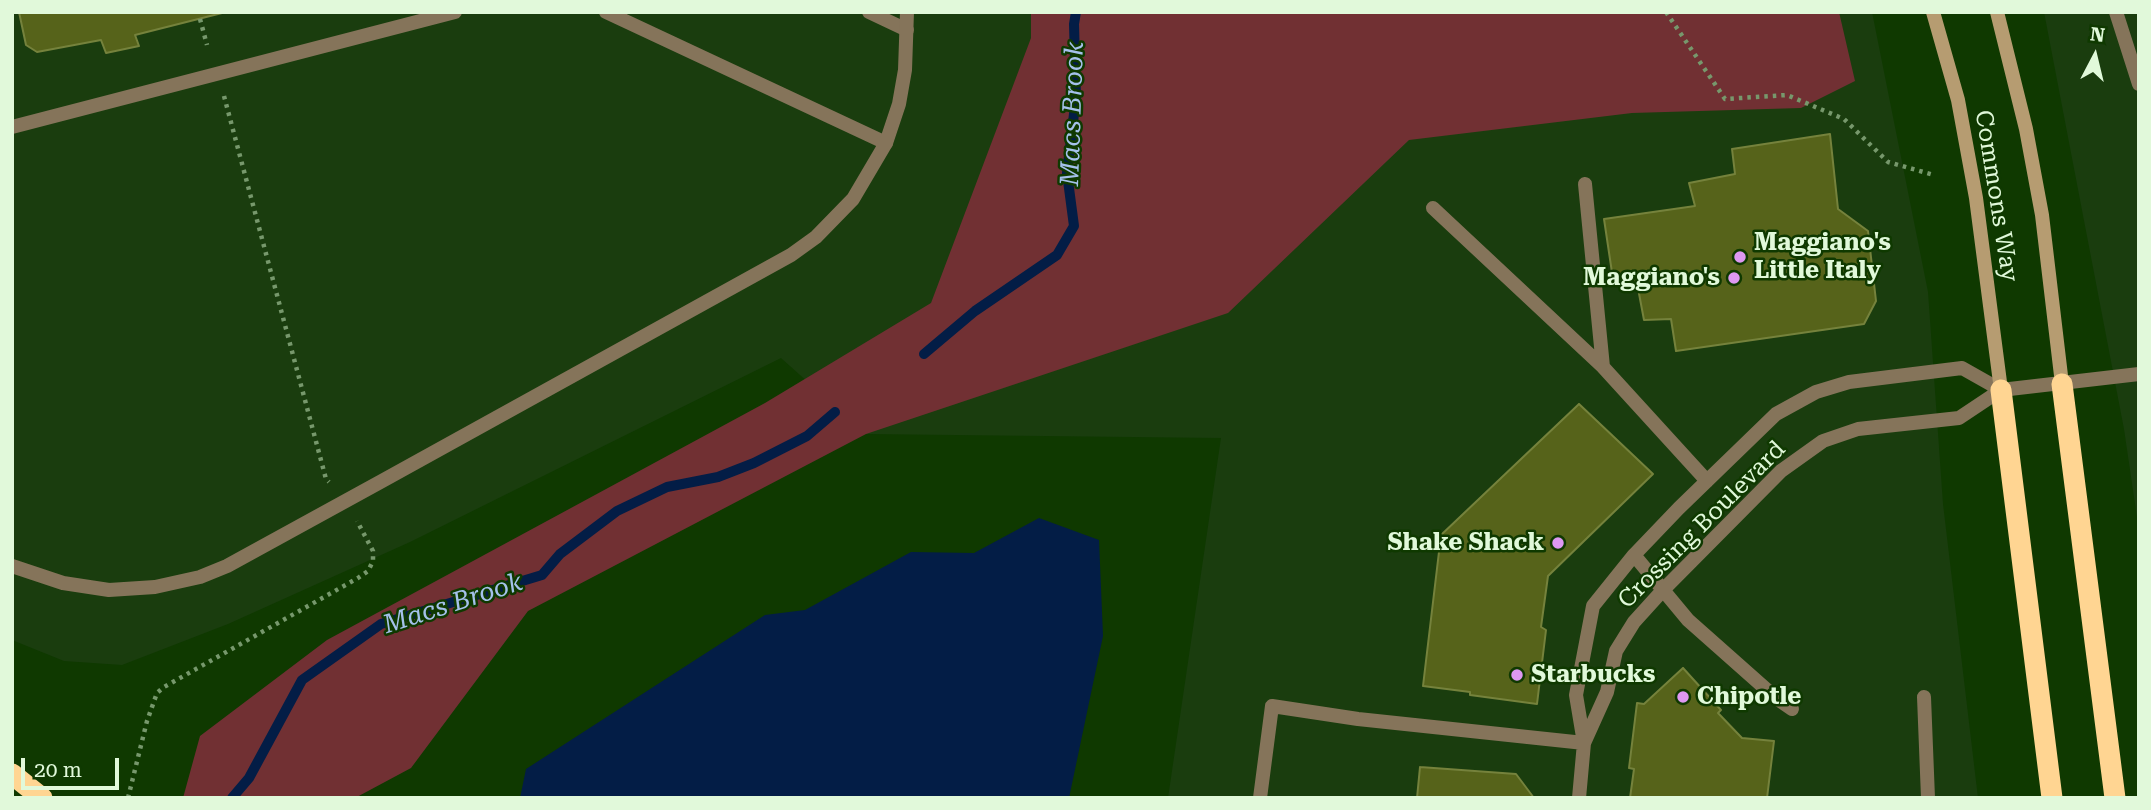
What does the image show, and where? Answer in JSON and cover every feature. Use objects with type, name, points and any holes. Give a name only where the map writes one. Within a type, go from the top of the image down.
[{"type":"highway","points":[[2062,384],[2115,798]]},
{"type":"highway","points":[[2001,390],[2050,792]]},
{"type":"highway","points":[[12,774],[42,798]]},
{"type":"street","points":[[12,127],[456,12]]},
{"type":"street","points":[[606,12],[886,144]]},
{"type":"street","points":[[869,12],[907,30]]},
{"type":"street","points":[[12,566],[63,583],[109,590],[130,590],[200,577],[227,566],[799,250],[835,220],[853,199],[886,144],[899,104],[905,70],[907,12]]},
{"type":"street","name":"Commons Way","points":[[1933,12],[1958,100],[1976,198],[2001,390]]},
{"type":"street","name":"Commons Way","points":[[1997,12],[2026,129],[2042,215],[2062,384]]},
{"type":"street","points":[[2116,12],[2139,84]]},
{"type":"street","points":[[1585,184],[1603,367]]},
{"type":"street","name":"Crossing Boulevard","points":[[1433,208],[1603,367],[1707,481]]},
{"type":"street","name":"Crossing Boulevard","points":[[1962,368],[2001,390],[1959,418],[1858,429],[1823,441],[1782,471],[1634,622],[1616,651],[1607,692],[1584,743],[1576,695],[1593,606],[1634,555],[1776,414],[1816,392],[1849,382],[1962,368]]},
{"type":"street","points":[[2001,390],[2139,374]]},
{"type":"street","points":[[1634,555],[1688,620],[1792,709]]},
{"type":"street","points":[[1924,697],[1928,798]]},
{"type":"street","points":[[1260,798],[1272,706],[1358,719],[1584,743],[1578,798]]},
{"type":"path","points":[[1666,12],[1726,99],[1787,96],[1844,119],[1888,162],[1934,174]]},
{"type":"path","points":[[200,19],[207,45]]},
{"type":"path","points":[[128,798],[147,721],[157,693],[368,570],[373,561],[371,545],[345,500],[326,479],[222,89]]},
{"type":"shaded area","points":[[12,12],[1872,12],[1928,292],[1943,504],[1978,798],[1168,798],[1221,438],[866,434],[781,358],[410,542],[228,624],[122,665],[64,661],[12,640]]},
{"type":"shaded area","points":[[1031,12],[1839,12],[1855,81],[1801,108],[1632,113],[1409,140],[1228,313],[866,434],[528,611],[411,768],[355,798],[183,798],[200,736],[327,640],[765,403],[931,303],[1031,38]]},
{"type":"shaded area","points":[[2044,12],[2139,12],[2139,531],[2124,429]]},
{"type":"water","points":[[1039,518],[1099,540],[1103,636],[1069,798],[520,798],[526,769],[765,615],[805,610],[911,552],[974,553]]},
{"type":"building","points":[[19,12],[226,12],[135,35],[139,46],[106,53],[101,40],[37,52],[26,45]]},
{"type":"building","name":"Maggiano's Little Italy","points":[[1830,134],[1838,209],[1868,231],[1876,301],[1864,324],[1676,351],[1671,319],[1644,320],[1637,283],[1614,286],[1604,219],[1695,206],[1689,183],[1735,174],[1732,149]]},
{"type":"building","points":[[1579,404],[1653,474],[1548,576],[1541,627],[1546,630],[1537,704],[1423,686],[1441,535]]},
{"type":"building","points":[[1683,668],[1721,710],[1718,713],[1742,738],[1774,741],[1767,798],[1630,798],[1634,769],[1629,768],[1637,703],[1644,704]]},
{"type":"building","points":[[1420,767],[1516,774],[1534,798],[1417,798]]},
{"type":"waterway","name":"Macs Brook","points":[[924,354],[975,311],[1057,255],[1074,226],[1067,173],[1076,97],[1076,12]]},
{"type":"waterway","name":"Macs Brook","points":[[232,798],[249,778],[302,680],[381,624],[542,575],[560,554],[617,511],[667,487],[718,477],[754,463],[807,436],[835,412]]},
{"type":"place","name":"Maggiano's Little Italy","points":[[1740,257]]},
{"type":"place","name":"Maggiano's","points":[[1734,278]]},
{"type":"place","name":"Shake Shack","points":[[1558,543]]},
{"type":"place","name":"Starbucks","points":[[1517,675]]},
{"type":"place","name":"Chipotle","points":[[1683,697]]}]
